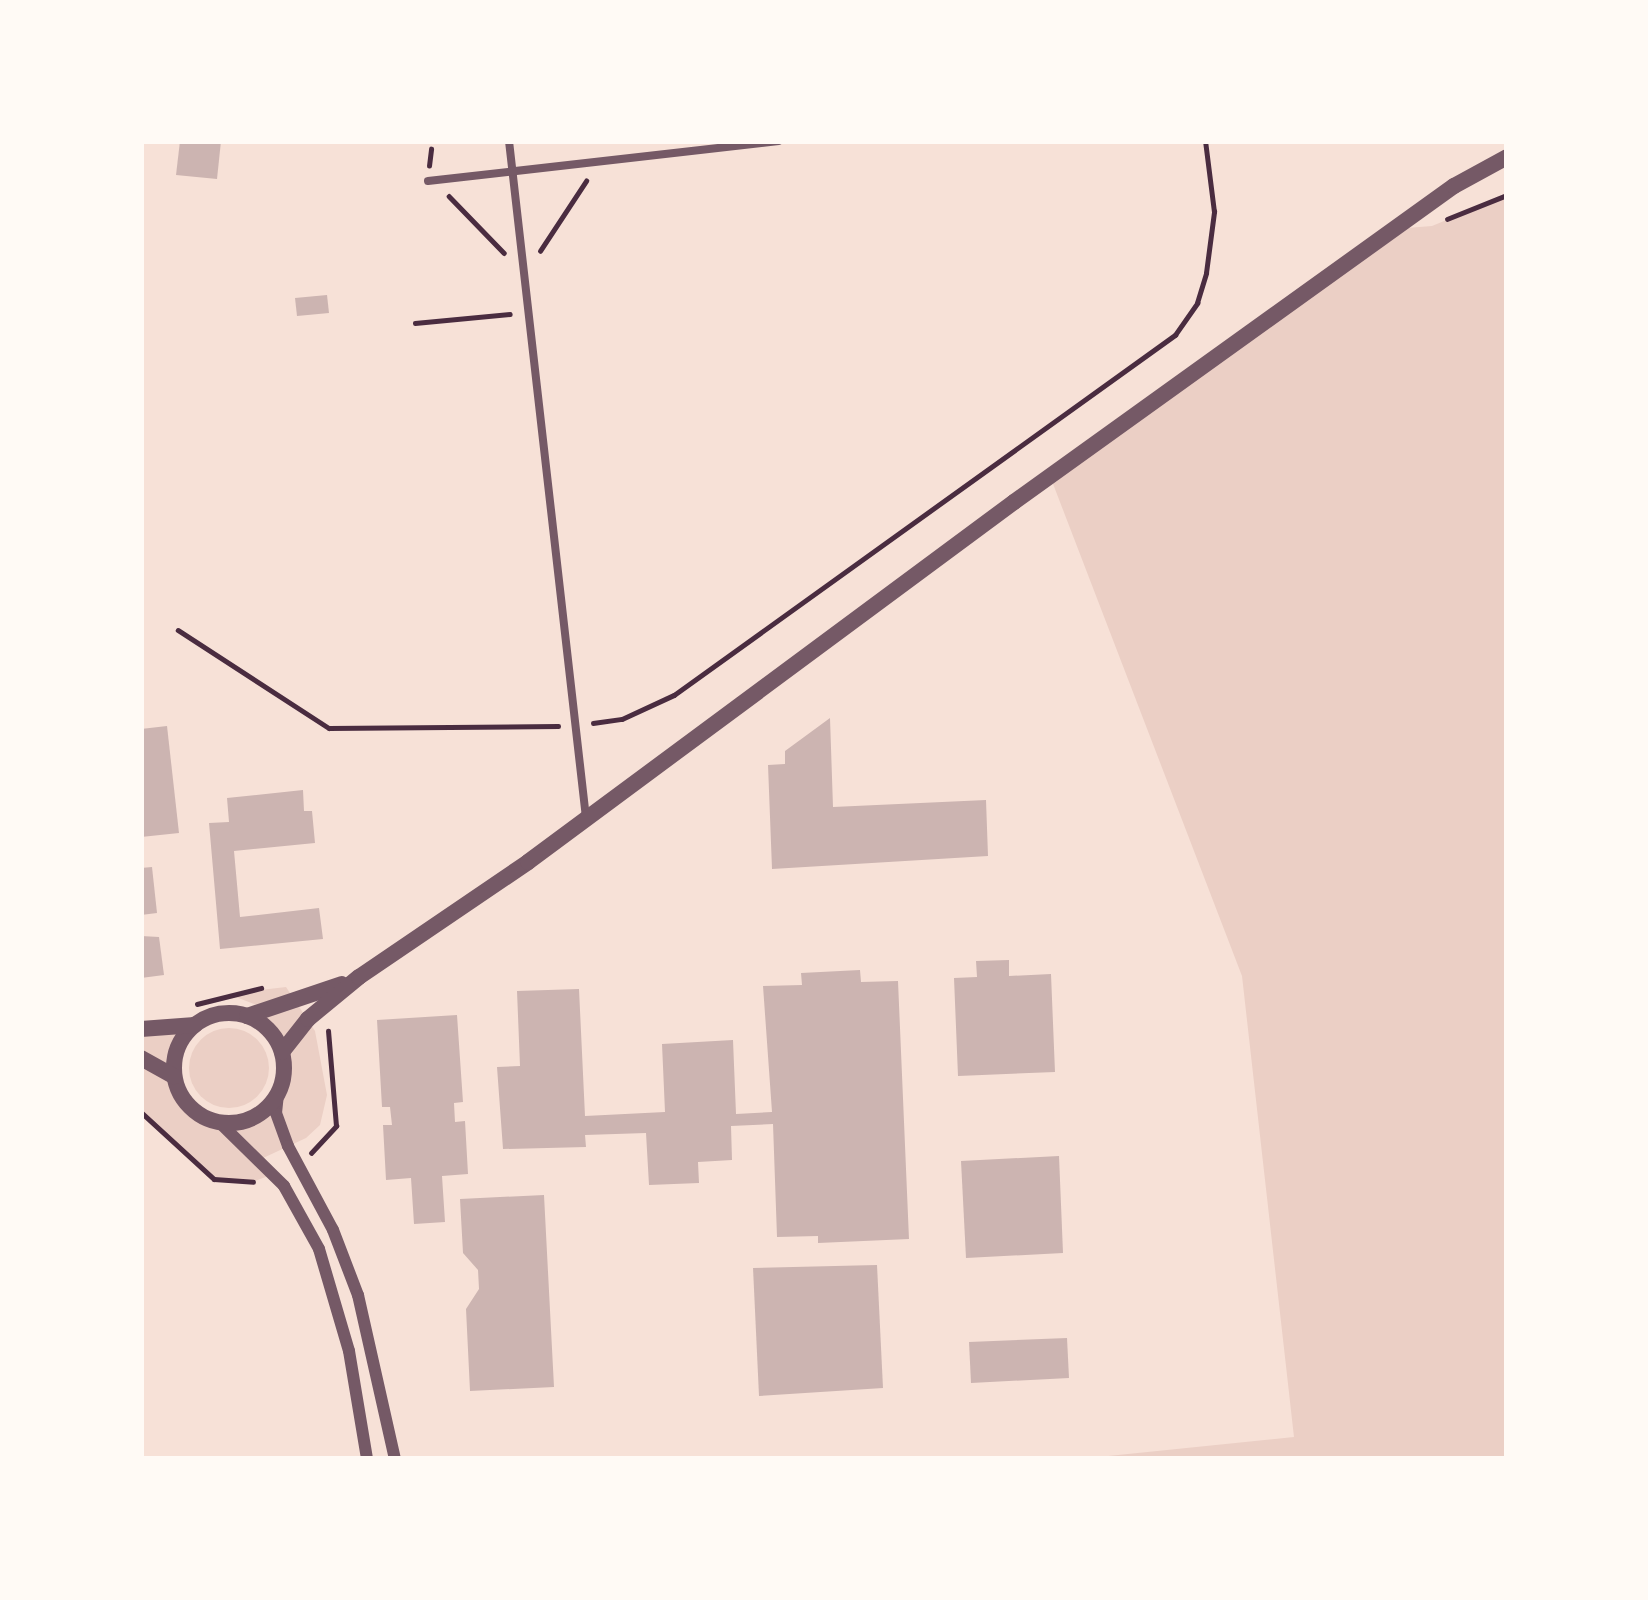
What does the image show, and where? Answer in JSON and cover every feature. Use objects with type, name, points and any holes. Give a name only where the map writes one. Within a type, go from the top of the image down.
[{"type":"street","points":[[394,1459],[358,1295],[276,1113],[282,1052],[308,1018],[1454,186],[1507,158]]},
{"type":"street","points":[[247,1016],[359,977]]},
{"type":"street","points":[[141,1029],[192,1016],[247,1016],[268,1029],[282,1052]]},
{"type":"street","points":[[174,1076],[178,1046],[192,1016]]},
{"type":"street","points":[[141,1058],[174,1076],[191,1108],[220,1123],[284,1186],[319,1249],[349,1351],[368,1459]]},
{"type":"street","points":[[220,1123],[253,1118],[278,1094]]},
{"type":"lane","points":[[508,141],[586,819]]},
{"type":"lane","points":[[428,181],[779,141]]},
{"type":"path","points":[[178,630],[329,728],[576,725],[622,719],[674,695],[1175,335],[1197,303],[1206,273],[1214,212],[1205,141]]},
{"type":"path","points":[[415,323],[528,312]]},
{"type":"path","points":[[192,1016],[270,988]]},
{"type":"shaded area","points":[[1507,195],[1507,1459],[1079,1459],[1294,1437],[1242,976],[1050,476],[1394,229],[1432,226]]},
{"type":"shaded area","points":[[286,987],[315,1031],[327,1095],[320,1125],[306,1138],[261,1159],[274,1174],[246,1184],[214,1179],[141,1112],[141,1029],[188,1032],[174,1066],[185,1101],[211,1120],[243,1121],[263,1112],[278,1094],[284,1059],[276,1039],[256,1020],[267,1009],[228,994]]},
{"type":"shaded area","points":[[229,1028],[257,1040],[269,1068],[257,1096],[229,1108],[201,1096],[189,1068],[201,1040]]},
{"type":"building","points":[[180,141],[221,141],[217,179],[176,175]]},
{"type":"building","points":[[327,295],[329,313],[297,316],[295,298]]},
{"type":"building","points":[[830,718],[833,807],[986,800],[988,856],[772,869],[768,765],[785,764],[785,751]]},
{"type":"building","points":[[167,726],[179,833],[141,837],[141,729]]},
{"type":"building","points":[[303,790],[304,811],[312,811],[315,843],[234,851],[240,917],[319,908],[323,939],[220,949],[209,823],[229,822],[227,798]]},
{"type":"building","points":[[152,867],[157,913],[141,915],[141,868]]},
{"type":"building","points":[[141,936],[159,937],[164,975],[141,978]]},
{"type":"building","points":[[1009,960],[1009,976],[1051,974],[1055,1072],[958,1076],[954,978],[977,977],[976,961]]},
{"type":"building","points":[[860,970],[861,982],[898,981],[909,1239],[818,1243],[818,1236],[777,1237],[773,1124],[731,1126],[732,1160],[698,1162],[699,1183],[649,1185],[646,1133],[585,1135],[586,1147],[503,1149],[497,1067],[520,1066],[517,991],[579,989],[585,1116],[665,1112],[662,1044],[733,1040],[736,1114],[772,1112],[763,986],[802,985],[801,973]]},
{"type":"building","points":[[457,1015],[463,1102],[454,1103],[455,1122],[465,1121],[468,1174],[442,1176],[445,1222],[414,1224],[411,1178],[386,1180],[383,1125],[392,1125],[390,1107],[382,1107],[377,1020]]},
{"type":"building","points":[[1059,1156],[1063,1253],[966,1258],[961,1161]]},
{"type":"building","points":[[544,1195],[554,1387],[470,1391],[466,1309],[479,1289],[478,1270],[463,1253],[460,1199]]},
{"type":"building","points":[[877,1265],[883,1388],[759,1396],[753,1268]]},
{"type":"building","points":[[1067,1338],[1069,1378],[971,1383],[969,1342]]}]
